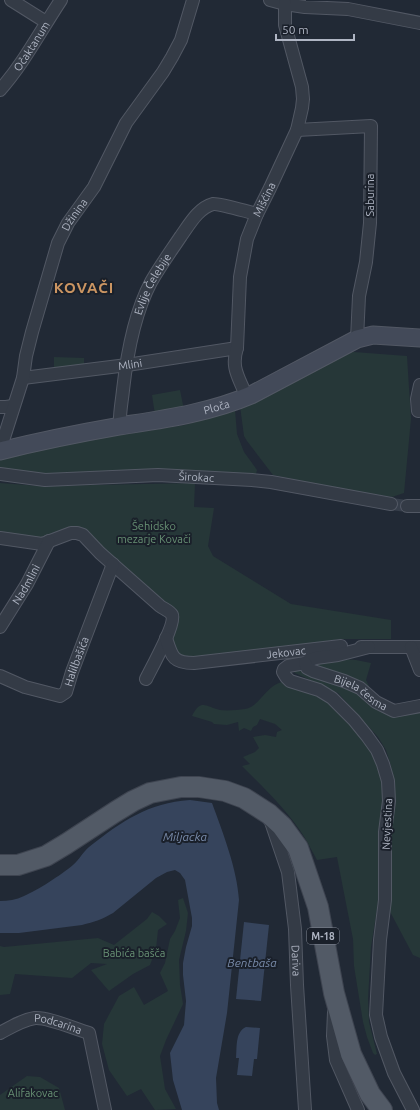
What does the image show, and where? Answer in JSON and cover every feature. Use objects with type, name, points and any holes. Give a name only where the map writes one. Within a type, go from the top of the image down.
[{"type":"main road","name":"M-18","points":[[0,865],[18,865],[46,856],[133,801],[150,794],[181,787],[199,787],[225,791],[244,798],[269,814],[282,826],[298,848],[318,907],[334,993],[351,1054],[370,1094],[382,1110]]},
{"type":"street","points":[[11,0],[46,22]]},
{"type":"street","name":"Očaktanum","points":[[0,90],[18,68],[61,0]]},
{"type":"street","name":"Džinina","points":[[0,450],[23,378],[26,356],[32,332],[58,243],[68,224],[94,187],[126,123],[172,57],[181,40],[193,0]]},
{"type":"street","points":[[270,0],[285,4],[306,4],[348,9],[420,23]]},
{"type":"street","name":"Mišćina","points":[[245,398],[234,366],[234,356],[237,348],[240,277],[248,239],[257,214],[297,130],[303,99],[302,87],[285,25],[285,4]]},
{"type":"street","name":"Saburina","points":[[297,130],[371,126],[370,223],[366,262],[359,296],[357,339]]},
{"type":"street","name":"Evlije Čelebije","points":[[120,426],[123,392],[132,334],[139,310],[150,283],[161,265],[198,214],[206,207],[214,204],[257,214]]},
{"type":"street","name":"Ploča","points":[[0,450],[204,411],[245,398],[357,339],[373,335],[420,338]]},
{"type":"street","name":"Mlini","points":[[23,378],[127,365],[237,348]]},
{"type":"street","points":[[418,411],[417,399],[420,385]]},
{"type":"street","points":[[0,407],[13,406]]},
{"type":"street","name":"Širokac","points":[[0,474],[45,480],[158,475],[252,480],[271,482],[391,504]]},
{"type":"street","points":[[407,506],[420,506]]},
{"type":"street","points":[[0,538],[42,544],[71,533],[76,533],[83,536],[160,606],[170,612],[173,616],[173,621],[146,679]]},
{"type":"street","name":"Nadmlini","points":[[0,627],[27,584],[49,541]]},
{"type":"street","name":"Halilbašića","points":[[0,676],[25,687],[60,696],[66,692],[72,672],[113,564]]},
{"type":"street","name":"Jekovac","points":[[166,638],[171,652],[177,660],[184,663],[341,646],[415,647]]},
{"type":"street","name":"Nevjestina","points":[[369,647],[288,666],[283,672],[286,678],[296,683],[319,690],[332,698],[367,736],[377,750],[383,764],[388,781],[389,801],[385,832],[385,900],[380,940],[376,1016],[381,1037],[394,1073],[413,1110]]},
{"type":"street","points":[[415,647],[420,670]]},
{"type":"street","name":"Bijela česma","points":[[305,663],[307,668],[313,671],[360,688],[376,702],[394,711],[420,706]]},
{"type":"street","name":"Dariva","points":[[269,814],[288,872],[295,929],[296,986],[305,1110]]},
{"type":"street","points":[[334,993],[333,1036],[336,1060],[358,1110]]},
{"type":"street","name":"Podcarina","points":[[2,1030],[34,1018],[49,1019],[89,1033],[105,1110]]},
{"type":"green space","points":[[354,352],[407,356],[411,419],[404,493],[392,497],[336,488],[273,475],[244,436],[240,406],[344,353]]},
{"type":"green space","points":[[54,357],[84,358],[84,369],[54,373]]},
{"type":"green space","points":[[180,390],[184,410],[155,415],[152,395]]},
{"type":"green space","points":[[235,410],[237,434],[244,452],[257,470],[256,474],[177,470],[36,474],[0,469],[0,457],[101,438],[185,425]]},
{"type":"green space","name":"Šehidsko mezarje Kovači","points":[[0,483],[40,486],[195,483],[194,507],[214,508],[208,546],[213,556],[291,604],[391,620],[391,639],[341,639],[188,661],[177,652],[172,642],[172,635],[177,621],[176,614],[82,532],[46,539],[20,538],[0,532]]},
{"type":"green space","points":[[343,659],[371,663],[366,680],[374,696],[317,668],[318,664],[321,662]]},
{"type":"green space","points":[[298,668],[351,686],[375,704],[420,708],[420,958],[413,955],[386,904],[389,830],[394,788],[391,766],[386,750],[378,737],[338,693],[293,671]]},
{"type":"green space","points":[[285,681],[318,693],[366,737],[383,777],[384,798],[378,903],[371,947],[368,999],[369,1022],[377,1054],[375,1055],[367,1037],[363,1022],[354,966],[353,939],[337,857],[317,860],[299,828],[292,819],[276,800],[242,766],[250,764],[243,757],[255,752],[259,748],[253,737],[265,735],[276,737],[277,732],[282,730],[275,724],[260,719],[251,731],[244,728],[239,731],[238,722],[227,725],[214,724],[192,716],[195,710],[201,705],[220,710],[245,709],[255,704],[278,683]]},
{"type":"green space","points":[[183,898],[188,913],[186,931],[179,960],[180,985],[183,1004],[160,1056],[165,1089],[176,1109],[155,1110],[141,1089],[127,1096],[109,1070],[102,1044],[104,1024],[119,996],[134,987],[144,1005],[168,991],[160,973],[165,963],[170,939],[180,918],[178,900]]},
{"type":"green space","name":"Babića bašča","points":[[152,912],[159,916],[167,924],[158,930],[156,949],[150,965],[133,974],[109,991],[91,970],[107,964],[91,963],[72,978],[15,974],[10,994],[0,995],[0,946],[4,947],[98,938],[114,945],[147,919]]},
{"type":"green space","name":"Alifakovac","points":[[27,1076],[40,1077],[59,1088],[65,1110],[0,1110],[0,1095]]},
{"type":"water","name":"Miljacka","points":[[190,800],[212,803],[225,839],[238,888],[239,900],[227,1013],[216,1078],[217,1103],[219,1110],[182,1110],[173,1080],[170,1053],[184,1025],[186,1001],[183,963],[192,926],[192,918],[185,880],[180,873],[175,870],[167,872],[156,878],[113,913],[106,917],[82,925],[19,933],[0,933],[0,901],[12,900],[21,897],[49,882],[73,865],[87,849],[124,821],[148,809]]},
{"type":"water","name":"Bentbaša","points":[[244,922],[269,925],[261,1001],[236,999]]},
{"type":"water","points":[[246,1027],[260,1028],[257,1059],[254,1059],[252,1076],[237,1075],[239,1058],[236,1058],[237,1040],[242,1029]]},
{"type":"tunnel","points":[[391,504],[407,506]]},
{"type":"district","name":"KOVAČI","points":[[84,287]]}]
